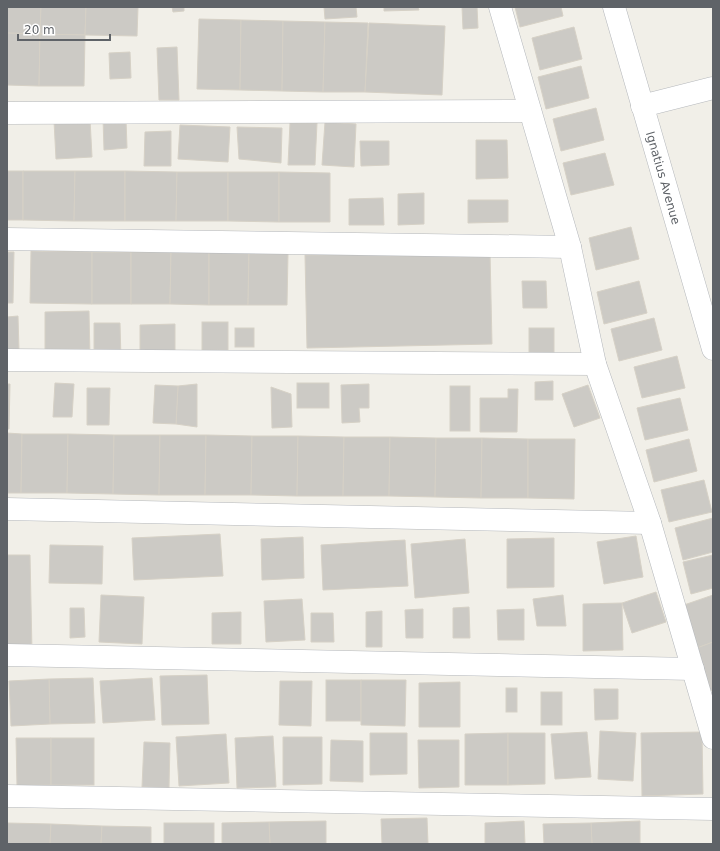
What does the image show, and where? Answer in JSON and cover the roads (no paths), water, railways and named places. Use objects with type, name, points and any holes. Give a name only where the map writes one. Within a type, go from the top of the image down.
[{"type":"street","points":[[500,7],[570,247],[595,364],[650,523],[713,738]]},
{"type":"street","name":"Ignatius Avenue","points":[[614,7],[713,349]]},
{"type":"street","points":[[642,106],[713,88]]},
{"type":"street","points":[[7,113],[530,111]]},
{"type":"street","points":[[7,239],[570,247]]},
{"type":"street","points":[[7,360],[595,364]]},
{"type":"street","points":[[7,509],[650,523]]},
{"type":"street","points":[[7,655],[693,669]]},
{"type":"street","points":[[7,796],[713,810]]}]
